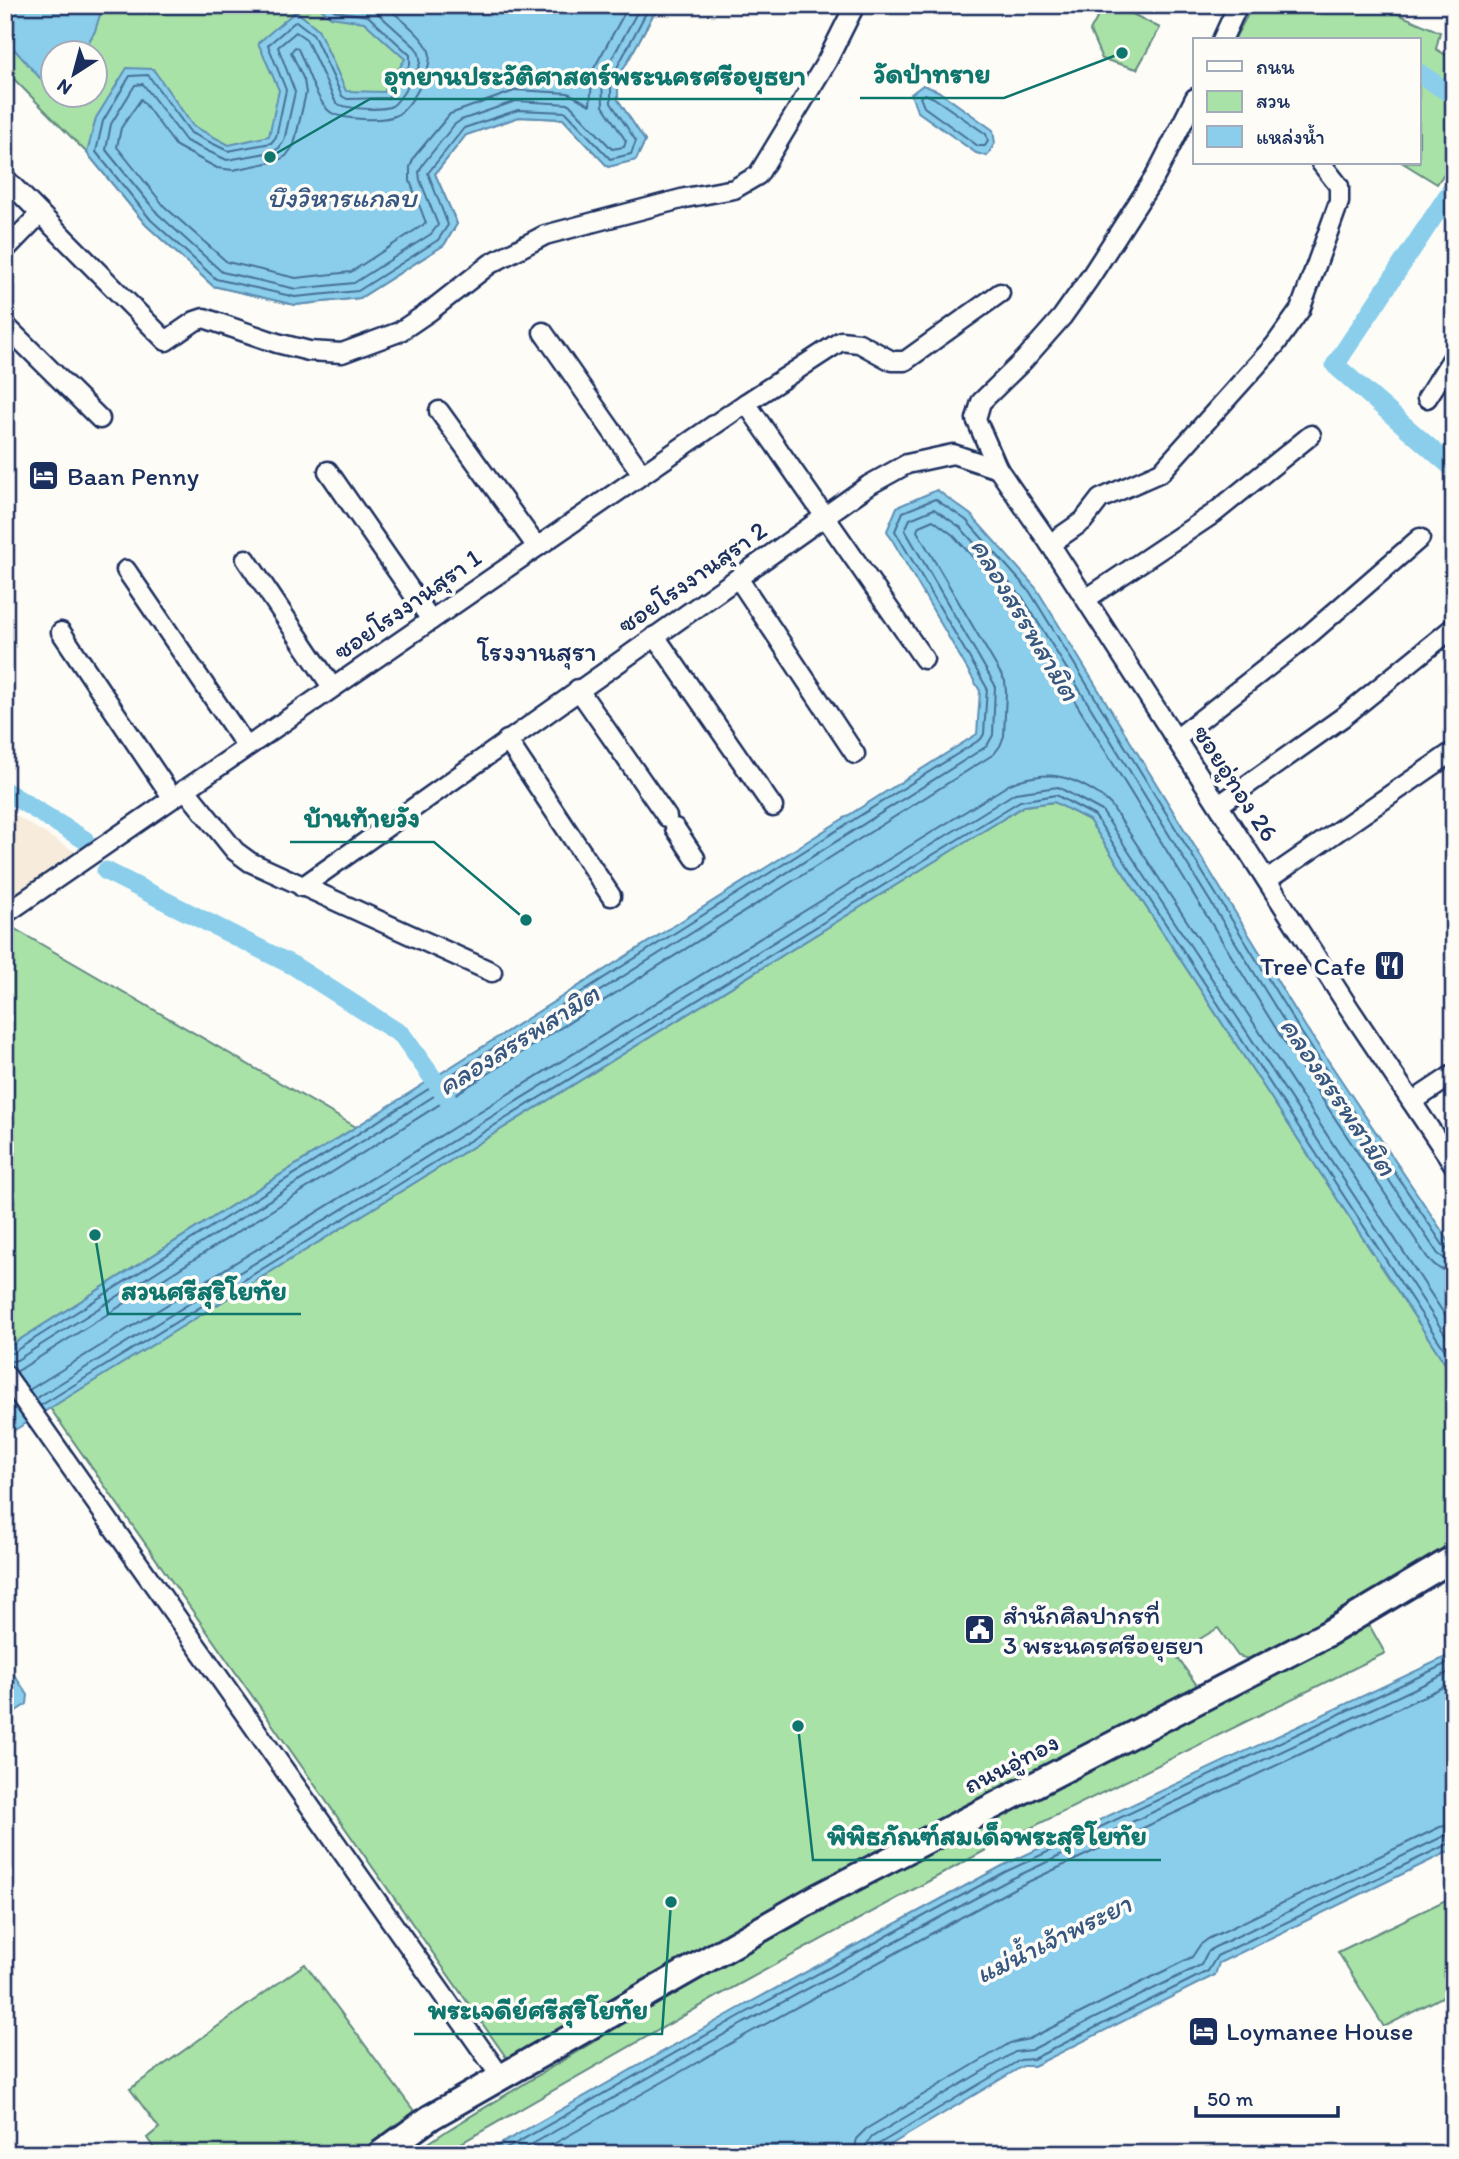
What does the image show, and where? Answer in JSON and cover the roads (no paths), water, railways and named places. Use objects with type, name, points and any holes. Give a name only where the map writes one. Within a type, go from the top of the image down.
[{"type":"main road","name":"ถนนอู่ทอง","points":[[380,2154],[431,2117],[819,1896],[1325,1634],[1454,1558]]},
{"type":"street","points":[[5,178],[166,341],[204,318],[277,344],[310,351],[342,353],[399,332],[490,264],[545,235],[685,198],[734,189],[758,175],[827,61],[855,5]]},
{"type":"street","points":[[1223,38],[1238,5]]},
{"type":"street","name":"ซอยอู่ทอง 26","points":[[1193,102],[1156,175],[1089,279],[1062,317],[1024,360],[981,402],[976,419],[998,470],[1050,544],[1454,1165]]},
{"type":"street","points":[[1050,544],[1083,522],[1100,499],[1161,472],[1275,345],[1300,310],[1339,202],[1339,186],[1322,164]]},
{"type":"street","points":[[5,250],[40,214]]},
{"type":"street","name":"ซอยโรงงานสุรา 1","points":[[7,911],[642,474],[841,341],[859,343],[892,361],[905,361],[1000,293]]},
{"type":"street","points":[[5,325],[100,419]]},
{"type":"street","points":[[542,332],[642,474]]},
{"type":"street","points":[[1427,398],[1454,356]]},
{"type":"street","points":[[746,403],[924,659]]},
{"type":"street","points":[[439,411],[537,547]]},
{"type":"street","points":[[1086,599],[1213,514],[1311,435]]},
{"type":"street","name":"ซอยโรงงานสุรา 2","points":[[302,887],[869,485],[907,464],[953,454],[998,470]]},
{"type":"street","points":[[328,471],[431,620]]},
{"type":"street","points":[[1176,739],[1311,633],[1420,538]]},
{"type":"street","points":[[246,559],[332,687]]},
{"type":"street","points":[[126,569],[246,747]]},
{"type":"street","points":[[737,578],[855,754]]},
{"type":"street","points":[[1219,805],[1343,718],[1454,627]]},
{"type":"street","points":[[61,632],[179,793],[234,850],[250,862],[302,887],[492,972]]},
{"type":"street","points":[[655,636],[773,807]]},
{"type":"street","points":[[578,689],[695,858]]},
{"type":"street","points":[[507,740],[611,896]]},
{"type":"street","points":[[1267,880],[1454,751]]},
{"type":"street","points":[[1412,1102],[1454,1074]]},
{"type":"street","points":[[5,1374],[501,2077]]},
{"type":"water","points":[[5,5],[103,5],[91,38],[38,38],[38,76],[5,39]]},
{"type":"water","name":"บึงวิหารแกลบ","points":[[316,5],[667,5],[653,15],[618,79],[618,100],[645,141],[636,160],[608,167],[563,119],[519,117],[466,135],[435,174],[457,224],[444,245],[360,298],[295,305],[213,286],[146,225],[87,153],[96,118],[102,108],[108,108],[108,99],[127,68],[153,69],[193,126],[229,145],[269,136],[279,90],[258,43],[296,11],[318,29],[346,91],[384,92],[405,59],[364,22],[331,17]]},
{"type":"water","points":[[923,85],[938,91],[993,130],[995,143],[987,156],[976,153],[917,111],[911,94]]},
{"type":"water","name":"คลองสรรพสามิต","points":[[937,490],[971,515],[1036,588],[1305,1026],[1454,1249],[1454,1377],[1089,820],[1054,802],[1024,806],[5,1436],[5,1349],[977,734],[980,691],[887,531],[897,507]]},
{"type":"water","name":"แม่น้ำเจ้าพระยา","points":[[1454,1653],[1454,1849],[1219,1963],[1215,1975],[1034,2066],[1023,2066],[875,2154],[483,2154],[736,2010],[1002,1866]]},
{"type":"water","points":[[5,1662],[28,1695],[27,1704],[5,1718]]},
{"type":"waterway","points":[[1420,74],[1454,96]]},
{"type":"waterway","points":[[1454,186],[1335,365],[1454,469]]},
{"type":"waterway","points":[[5,791],[85,840]]},
{"type":"waterway","name":"คลองสรรพสามิต","points":[[106,871],[294,966],[402,1035],[447,1098]]},
{"type":"place","name":"วัดป่าทราย","points":[[1122,53]]},
{"type":"place","name":"อุทยานประวัติศาสตร์พระนครศรีอยุธยา","points":[[270,157]]},
{"type":"place","name":"Baan Penny","points":[[44,476]]},
{"type":"place","name":"บ้านท้ายวัง","points":[[526,920]]},
{"type":"place","name":"Tree Cafe","points":[[1389,966]]},
{"type":"place","name":"สวนศรีสุริโยทัย","points":[[95,1235]]},
{"type":"place","name":"สำนักศิลปากรที่ 3 พระนครศรีอยุธยา","points":[[980,1630]]},
{"type":"place","name":"พิพิธภัณฑ์สมเด็จพระสุริโยทัย","points":[[798,1726]]},
{"type":"place","name":"พระเจดีย์ศรีสุริโยทัย","points":[[671,1902]]},
{"type":"place","name":"Loymanee House","points":[[1203,2031]]},
{"type":"district","name":"โรงงานสุรา","points":[[537,651]]}]
